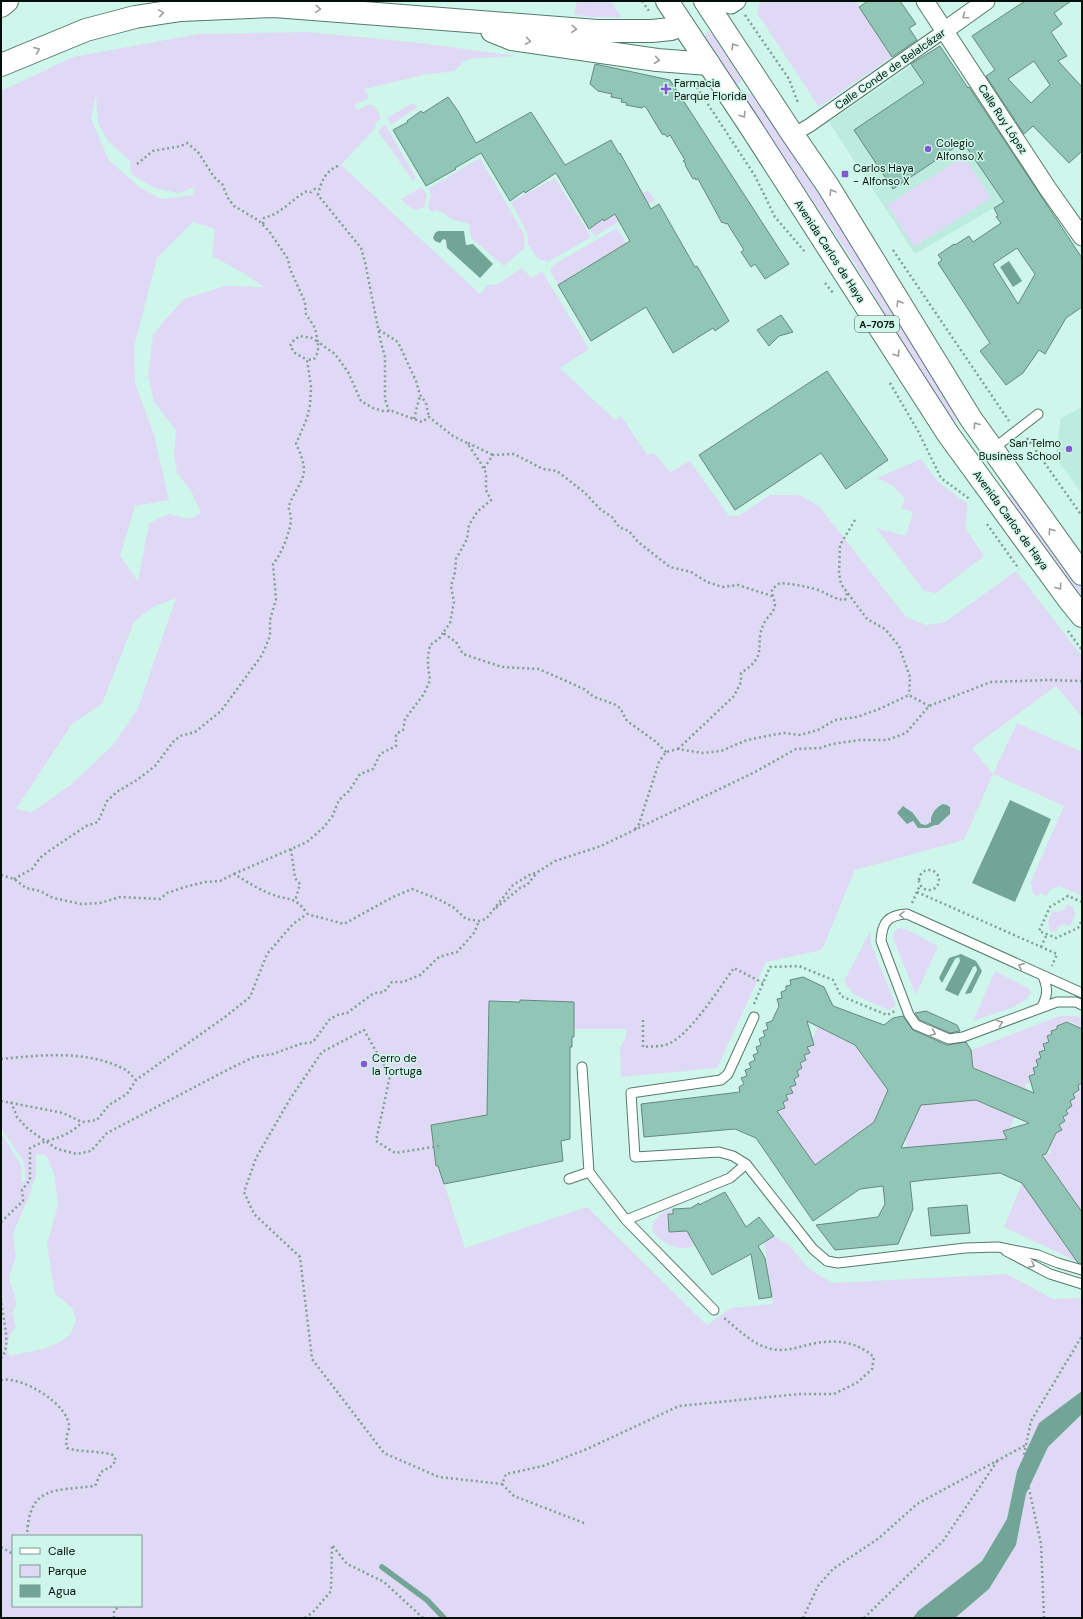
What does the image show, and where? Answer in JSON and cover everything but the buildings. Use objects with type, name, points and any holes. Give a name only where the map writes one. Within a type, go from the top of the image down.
[{"type":"main road","points":[[1,6],[6,1]]},
{"type":"main road","name":"Avenida Carlos de Haya","points":[[667,1],[948,434],[1082,616]]},
{"type":"main road","points":[[1,66],[86,30],[135,17],[181,10],[274,6],[597,31],[652,31],[671,29],[682,24],[713,3]]},
{"type":"main road","name":"A-7075","points":[[713,3],[801,130],[828,186],[971,419],[1082,574]]},
{"type":"main road","points":[[465,20],[512,39],[657,60],[709,64]]},
{"type":"street","points":[[713,3],[731,5],[737,1]]},
{"type":"street","name":"Calle Ruy López","points":[[925,1],[1048,189],[1082,237]]},
{"type":"street","name":"Calle Conde de Belalcázar","points":[[801,130],[986,1]]},
{"type":"lane","points":[[993,449],[1038,414]]},
{"type":"lane","points":[[1082,993],[907,914],[895,915],[888,920],[882,929],[881,941],[906,1005],[916,1025],[949,1040],[963,1037],[1057,1002],[1076,1002],[1082,1005]]},
{"type":"lane","points":[[1042,1007],[1047,995],[1045,976]]},
{"type":"lane","points":[[754,1017],[728,1074],[721,1080],[631,1092],[635,1157],[719,1152],[733,1156],[746,1164],[812,1249],[827,1261],[838,1263],[965,1248],[998,1247],[1038,1255],[1082,1270]]},
{"type":"lane","points":[[582,1067],[589,1172],[626,1220],[714,1310]]},
{"type":"lane","points":[[626,1220],[730,1178],[746,1164]]},
{"type":"lane","points":[[569,1179],[589,1172]]},
{"type":"lane","points":[[998,1247],[1050,1274],[1082,1284]]},
{"type":"path","points":[[737,1],[789,79],[797,102],[801,130]]},
{"type":"path","points":[[137,164],[153,151],[182,146],[188,143],[198,152],[214,177],[222,184],[228,198],[234,206],[258,220],[269,231],[288,259],[290,269],[305,302],[306,314],[315,328],[318,342],[318,352],[314,359],[307,360],[299,356],[293,350],[290,346],[294,340],[300,336],[312,338],[318,342],[335,354],[348,372],[361,402],[383,411],[392,410],[422,422],[429,418]]},
{"type":"path","points":[[338,166],[332,169],[322,179],[318,195],[361,248],[385,357],[385,399],[389,411]]},
{"type":"path","points":[[263,225],[264,218],[272,216],[287,207],[301,194],[307,191],[311,192],[315,189],[320,189]]},
{"type":"path","points":[[892,249],[1008,420],[1020,429],[1082,516]]},
{"type":"path","points":[[379,330],[398,342],[416,381],[420,395],[426,403],[429,418],[453,436],[493,455],[514,454],[543,469],[556,472],[585,493],[602,510],[612,517],[619,527],[629,531],[638,542],[670,567],[691,572],[707,582],[722,587],[738,585],[772,596]]},
{"type":"path","points":[[14,879],[32,869],[40,858],[49,851],[86,826],[98,822],[107,801],[118,791],[137,780],[155,766],[173,742],[180,736],[195,732],[221,711],[262,655],[270,636],[270,620],[276,599],[273,564],[279,558],[281,549],[287,539],[291,518],[289,507],[304,470],[302,458],[296,444],[307,418],[310,405],[311,387],[307,360]]},
{"type":"path","points":[[414,419],[420,395]]},
{"type":"path","points":[[1,876],[14,879],[26,888],[40,891],[53,898],[81,904],[100,903],[120,897],[160,899],[167,893],[185,887],[204,882],[220,881],[307,842],[323,828],[332,817],[339,800],[349,791],[360,774],[373,769],[380,754],[396,746],[396,734],[404,730],[405,719],[424,694],[430,680],[428,666],[430,645],[439,639],[450,624],[454,602],[451,586],[455,572],[456,559],[467,539],[469,525],[477,512],[491,500],[486,490],[486,473],[484,468],[467,443]]},
{"type":"path","points":[[484,468],[493,455]]},
{"type":"path","points":[[855,520],[840,545],[839,573],[841,584],[867,619],[885,629],[899,646],[910,677],[909,695]]},
{"type":"path","points":[[678,749],[734,696],[741,682],[740,673],[752,666],[760,653],[764,623],[772,613],[775,605],[772,596],[772,589],[780,583],[796,584],[818,590],[836,599],[845,600],[847,593]]},
{"type":"path","points":[[443,633],[456,642],[463,654],[502,667],[539,669],[584,689],[594,697],[614,704],[620,708],[627,721],[662,746],[666,752]]},
{"type":"path","points":[[493,911],[520,888],[526,885],[536,873],[555,861],[601,846],[755,772],[796,749],[820,748],[832,744],[860,740],[887,740],[906,733],[929,706],[991,682],[1048,680],[1082,681]]},
{"type":"path","points":[[909,695],[929,706]]},
{"type":"path","points":[[634,830],[639,824],[659,762],[666,752],[678,749],[704,753],[721,751],[747,740],[784,734],[800,735],[818,730],[835,720],[857,717],[880,709],[909,695]]},
{"type":"path","points":[[292,849],[296,878],[300,884],[295,901]]},
{"type":"path","points":[[907,914],[920,885],[920,875],[924,870],[931,869],[938,875],[938,884],[935,888],[926,890],[920,885]]},
{"type":"path","points":[[1,1101],[63,1113],[82,1122],[97,1120],[109,1105],[127,1094],[136,1080],[225,1017],[250,997],[267,954],[293,924],[307,914],[344,924],[393,897],[412,889],[438,899],[453,907],[466,919],[479,921],[486,919],[513,885],[531,874],[536,873]]},
{"type":"path","points":[[234,874],[272,895],[300,902],[306,912]]},
{"type":"path","points":[[917,892],[1057,954],[1045,976]]},
{"type":"path","points":[[1082,902],[1068,896],[1050,907],[1039,931],[1056,938],[1080,929],[1082,920]]},
{"type":"path","points":[[11,1102],[17,1117],[28,1129],[57,1149],[77,1154],[91,1151],[107,1133],[229,1069],[254,1058],[273,1054],[300,1044],[313,1042],[329,1020],[337,1015],[347,1013],[374,993],[384,992],[392,982],[403,982],[420,975],[439,957],[457,952],[474,933],[479,921]]},
{"type":"path","points":[[1041,947],[1047,934]]},
{"type":"path","points":[[754,1017],[753,1006],[770,967],[799,966],[833,980],[840,996],[887,1015],[906,1005]]},
{"type":"path","points":[[643,1020],[643,1047],[666,1045],[684,1033],[705,1009],[734,968],[763,983]]},
{"type":"path","points":[[439,1146],[395,1154],[376,1140],[390,1076],[364,1030],[322,1052],[290,1099],[256,1158],[244,1192],[254,1214],[300,1257],[312,1359],[384,1453],[439,1478],[502,1484],[514,1496],[584,1523]]},
{"type":"path","points":[[1,1059],[36,1056],[78,1056],[124,1068],[136,1080]]},
{"type":"path","points":[[1,1222],[23,1201],[22,1190],[30,1180],[30,1148],[44,1141],[75,1131],[82,1122]]},
{"type":"path","points":[[1,1298],[7,1334],[4,1355],[1,1358]]},
{"type":"path","points":[[502,1484],[506,1474],[543,1466],[580,1452],[679,1406],[800,1394],[834,1394],[858,1382],[872,1369],[874,1357],[864,1348],[840,1341],[812,1344],[792,1350],[772,1349],[758,1344],[714,1310]]},
{"type":"path","points":[[1044,1618],[1041,1544],[1024,1455],[1031,1421],[1082,1336]]},
{"type":"path","points":[[1,1380],[6,1379],[29,1385],[49,1397],[64,1412],[69,1427],[66,1438],[67,1448],[73,1450],[106,1452],[113,1455],[116,1460],[112,1466],[101,1472],[95,1486],[53,1490],[36,1500],[29,1516],[27,1535]]},
{"type":"path","points":[[803,1618],[818,1586],[833,1569],[879,1538],[917,1504],[1027,1444]]},
{"type":"path","points":[[864,1618],[943,1541],[998,1460]]},
{"type":"path","points":[[305,1618],[331,1591],[332,1545],[347,1564],[384,1582],[423,1618]]},
{"type":"path","points":[[1,1547],[12,1553]]},
{"type":"path","points":[[114,1618],[114,1610],[119,1607]]},
{"type":"shaded area","name":"Colegio Alfonso X","points":[[940,46],[1033,185],[915,254],[829,122]]},
{"type":"shaded area","name":"San Telmo Business School","points":[[1082,407],[1082,493],[1055,457],[1061,418]]},
{"type":"green space","points":[[577,1],[611,1],[621,17],[592,17],[574,15]]},
{"type":"green space","points":[[763,1],[856,1],[892,57],[819,107],[757,13],[759,4]]},
{"type":"green space","points":[[308,32],[412,42],[518,56],[466,60],[454,71],[423,75],[364,89],[369,96],[368,99],[354,106],[358,110],[368,105],[374,105],[381,118],[374,125],[376,127],[341,165],[480,294],[488,285],[496,285],[522,268],[532,278],[542,271],[589,349],[560,368],[615,420],[621,416],[647,455],[654,453],[670,472],[690,461],[729,516],[740,515],[770,495],[799,495],[819,506],[906,617],[926,625],[945,622],[1016,571],[1082,656],[1082,717],[1056,686],[972,748],[993,774],[964,840],[855,870],[822,950],[766,962],[717,1068],[621,1077],[620,1048],[626,1037],[626,1029],[574,1029],[520,1000],[490,1001],[487,1115],[431,1125],[436,1166],[441,1174],[465,1248],[587,1207],[707,1325],[731,1308],[773,1304],[764,1242],[774,1236],[789,1245],[808,1268],[832,1283],[1007,1274],[1053,1299],[1082,1298],[1082,1391],[1039,1423],[1017,1471],[1007,1519],[982,1561],[918,1611],[913,1618],[1,1618],[1,1347],[3,1336],[1,1337],[1,1133],[21,1165],[22,1182],[26,1181],[24,1162],[1,1128],[1,91],[73,57],[198,34]],"holes":[[[96,94],[98,123],[108,141],[130,161],[131,174],[154,188],[179,193],[195,187],[193,195],[161,199],[139,187],[109,160],[91,119]],[[193,222],[215,229],[212,256],[245,274],[264,287],[225,286],[184,299],[153,335],[148,376],[154,402],[176,430],[174,455],[177,473],[191,491],[201,513],[190,519],[169,514],[149,523],[138,581],[120,556],[135,506],[169,500],[154,435],[135,383],[134,347],[157,258]],[[176,598],[138,708],[113,745],[72,784],[32,812],[16,809],[72,724],[102,704],[134,622],[151,608]],[[940,805],[948,817],[941,823],[932,827],[922,828],[912,821],[913,813],[921,824],[926,825],[931,822],[931,815]],[[36,1154],[46,1155],[54,1174],[58,1205],[47,1244],[55,1294],[72,1308],[76,1320],[70,1333],[56,1344],[9,1356],[8,1341],[16,1327],[12,1313],[17,1304],[9,1277],[16,1257],[13,1233],[28,1199],[36,1175]]]},
{"type":"green space","points":[[707,32],[711,32],[740,77],[741,82],[737,84],[733,81],[705,40]]},
{"type":"green space","points":[[751,93],[852,244],[960,418],[952,422],[850,256],[744,97]]},
{"type":"green space","points":[[413,103],[418,107],[391,125],[387,118]]},
{"type":"green space","points":[[385,124],[416,178],[413,181],[378,131]]},
{"type":"green space","points":[[964,156],[991,198],[914,247],[887,205]]},
{"type":"green space","points":[[480,158],[524,234],[525,248],[504,266],[471,238],[469,224],[451,219],[444,213],[436,210],[432,212],[428,208],[431,195],[428,189]]},
{"type":"green space","points":[[555,178],[591,237],[548,262],[538,259],[528,245],[528,235],[511,202]]},
{"type":"green space","points":[[422,187],[427,196],[424,207],[417,210],[411,208],[401,199]]},
{"type":"green space","points":[[648,190],[655,200],[595,236],[589,229],[601,217],[604,221]]},
{"type":"green space","points":[[617,228],[631,251],[612,253],[599,260],[589,270],[587,266],[572,275],[574,278],[558,285],[550,270],[553,265]]},
{"type":"green space","points":[[921,459],[938,482],[968,504],[965,528],[984,556],[936,593],[924,591],[876,528],[906,536],[913,512],[901,508],[905,498],[893,486],[877,478]]},
{"type":"green space","points":[[1008,488],[1082,588],[1082,603],[1011,505]]},
{"type":"green space","points":[[1017,723],[1082,752],[1082,896],[1059,886],[1050,890],[1046,896],[1040,893],[1038,897],[1033,894],[1031,881],[1064,806],[993,774]]},
{"type":"green space","points":[[1067,904],[1073,907],[1075,915],[1070,927],[1065,924],[1058,927],[1056,932],[1050,931],[1048,922],[1053,910],[1056,912],[1065,909]]},
{"type":"green space","points":[[899,928],[908,930],[938,946],[916,995],[893,938],[895,931]]},
{"type":"green space","points":[[870,932],[871,944],[896,1006],[888,1010],[853,994],[844,981]]},
{"type":"green space","points":[[995,971],[1028,988],[1031,993],[1022,1002],[1014,1006],[973,1021]]},
{"type":"green space","points":[[1060,1016],[1077,1016],[1082,1019],[1082,1029],[1069,1021],[1057,1026],[1057,1029],[1051,1031],[1052,1034],[1047,1036],[1049,1042],[1043,1044],[1045,1050],[1039,1052],[1041,1058],[1038,1066],[1033,1068],[1035,1074],[1029,1076],[1031,1082],[1025,1084],[1027,1090],[973,1068],[971,1050]]},
{"type":"green space","points":[[818,1026],[855,1045],[888,1090],[874,1122],[815,1165],[777,1111],[785,1108],[783,1102],[788,1100],[786,1095],[792,1092],[790,1087],[794,1079],[799,1076],[797,1071],[802,1068],[800,1063],[806,1060],[804,1055],[809,1053],[807,1047],[813,1045],[812,1040]]},
{"type":"green space","points":[[1082,1083],[1082,1212],[1042,1155],[1052,1153],[1049,1148],[1056,1133],[1061,1130],[1059,1125],[1065,1121],[1063,1117],[1068,1114],[1066,1110],[1070,1101],[1075,1098],[1073,1094],[1079,1090],[1078,1085]]},
{"type":"green space","points":[[976,1100],[1015,1117],[1009,1129],[1007,1139],[906,1148],[906,1137],[921,1105]]},
{"type":"green space","points":[[1022,1183],[1080,1263],[1004,1227]]},
{"type":"green space","points":[[683,1208],[687,1210],[704,1239],[694,1246],[687,1248],[672,1246],[662,1241],[652,1229],[656,1218],[673,1209],[673,1214],[668,1214],[669,1232],[685,1231]]},
{"type":"green space","points":[[1082,1414],[1082,1618],[955,1618],[989,1589],[1016,1545],[1026,1494],[1048,1447]]},
{"type":"water","points":[[438,231],[464,231],[466,245],[473,244],[493,264],[480,278],[447,248],[446,240],[443,239],[440,243],[435,241],[433,238],[435,233]]},
{"type":"water","points":[[1009,261],[1022,281],[1013,287],[1000,267]]},
{"type":"water","points":[[1010,800],[1051,819],[1015,902],[972,883]]},
{"type":"water","points":[[943,804],[950,807],[950,814],[938,825],[928,828],[918,828],[913,821],[907,824],[897,813],[903,806],[913,813],[921,824],[926,825],[931,822],[931,817],[936,809]]},
{"type":"water","points":[[961,954],[976,961],[982,971],[971,993],[965,994],[977,970],[976,966],[973,967],[958,996],[945,990],[960,961],[959,957],[955,959],[942,983],[939,978],[949,958]]},
{"type":"water","points":[[1082,1391],[1082,1414],[1048,1447],[1026,1494],[1016,1545],[989,1589],[955,1618],[913,1618],[918,1611],[982,1561],[1007,1519],[1017,1471],[1039,1423]]},
{"type":"waterway","points":[[382,1567],[427,1600],[444,1618]]},
{"type":"place","name":"Farmacia Parque Florida","points":[[666,89]]},
{"type":"place","name":"Colegio Alfonso X","points":[[928,149]]},
{"type":"place","name":"Carlos Haya - Alfonso X","points":[[845,174]]},
{"type":"place","name":"San Telmo Business School","points":[[1069,449]]},
{"type":"place","name":"Cerro de la Tortuga","points":[[364,1064]]}]
